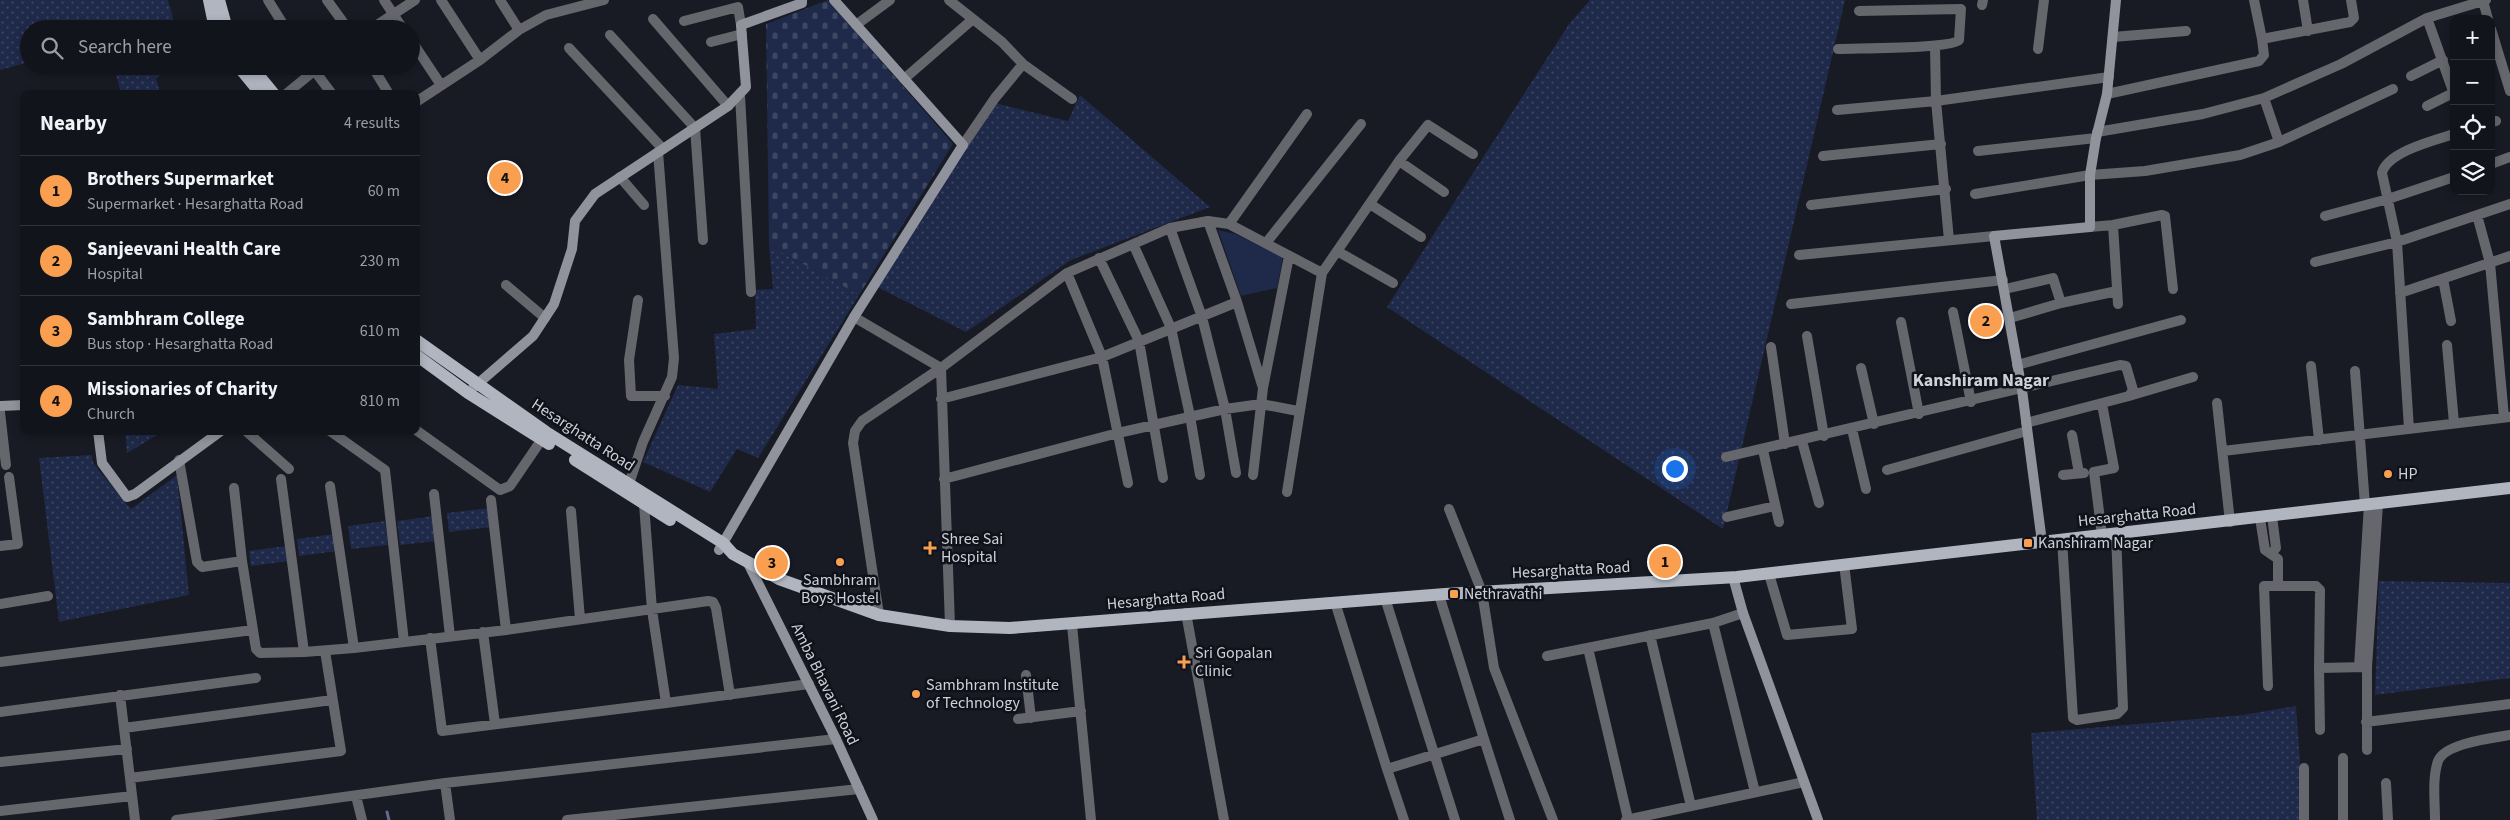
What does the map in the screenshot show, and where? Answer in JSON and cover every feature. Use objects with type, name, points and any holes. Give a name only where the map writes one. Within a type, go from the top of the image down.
[{"type":"main road","points":[[209,0],[213,20]]},
{"type":"main road","points":[[219,0],[225,20]]},
{"type":"main road","points":[[245,75],[258,90]]},
{"type":"main road","points":[[258,75],[271,90]]},
{"type":"main road","name":"Hesarghatta Road","points":[[420,343],[546,432],[629,484],[646,501]]},
{"type":"main road","name":"Hesarghatta Road","points":[[420,358],[468,393],[542,439],[748,563],[779,579],[879,615],[950,626],[1010,628],[1072,625],[1186,613],[1385,598],[1769,574],[2510,488]]},
{"type":"street","points":[[268,0],[280,20]]},
{"type":"street","points":[[327,0],[341,20]]},
{"type":"street","points":[[384,0],[397,20]]},
{"type":"street","points":[[384,20],[415,0]]},
{"type":"street","points":[[441,0],[480,60]]},
{"type":"street","points":[[500,0],[519,30]]},
{"type":"street","points":[[420,99],[480,60],[519,30],[551,12],[582,3],[604,0]]},
{"type":"street","points":[[834,0],[963,145]]},
{"type":"street","points":[[856,25],[890,0]]},
{"type":"street","points":[[949,0],[1002,42],[1023,64],[1072,99]]},
{"type":"street","points":[[2038,49],[2044,0]]},
{"type":"street","points":[[2090,227],[2090,175],[2107,94],[2116,0]]},
{"type":"street","points":[[2107,94],[2259,60],[2264,55],[2254,0]]},
{"type":"street","points":[[2302,0],[2308,31]]},
{"type":"street","points":[[2262,39],[2350,22],[2354,18],[2351,0]]},
{"type":"street","points":[[1978,151],[2097,135],[2203,114],[2264,98],[2341,64],[2427,18],[2460,4],[2484,0],[2487,15]]},
{"type":"street","points":[[711,42],[806,1]]},
{"type":"street","points":[[468,393],[533,336],[554,304],[572,249],[574,221],[595,194],[728,106],[740,96],[747,84],[738,7],[684,21]]},
{"type":"street","points":[[1838,49],[1935,46],[1958,42],[1961,9],[1859,11]]},
{"type":"street","points":[[2427,18],[2454,91],[2427,106]]},
{"type":"street","points":[[904,79],[973,19]]},
{"type":"street","points":[[653,20],[728,106]]},
{"type":"street","points":[[2113,37],[2186,31]]},
{"type":"street","points":[[610,35],[695,128],[703,240]]},
{"type":"street","points":[[2495,42],[2510,92]]},
{"type":"street","points":[[1935,46],[1936,101],[1946,189],[1949,240]]},
{"type":"street","points":[[569,48],[661,150],[674,358],[672,376],[643,442],[629,484]]},
{"type":"street","points":[[420,54],[441,85]]},
{"type":"street","points":[[2411,76],[2443,60]]},
{"type":"street","points":[[721,547],[854,317],[963,145],[995,98],[1023,64]]},
{"type":"street","points":[[290,90],[307,75]]},
{"type":"street","points":[[320,75],[329,90]]},
{"type":"street","points":[[377,75],[387,90]]},
{"type":"street","points":[[1837,110],[1936,101],[2109,77]]},
{"type":"street","points":[[1974,194],[2090,175],[2144,171],[2240,155],[2279,142],[2393,89]]},
{"type":"street","points":[[740,96],[751,292]]},
{"type":"street","points":[[2264,98],[2279,142]]},
{"type":"street","points":[[1229,224],[1307,114]]},
{"type":"street","points":[[1266,243],[1361,124]]},
{"type":"street","points":[[1287,492],[1298,411],[1322,273],[1399,161],[1428,125],[1473,154]]},
{"type":"street","points":[[2409,429],[2397,242],[2382,173],[2386,164],[2413,147],[2450,135]]},
{"type":"street","points":[[1823,156],[1941,144]]},
{"type":"street","points":[[2495,163],[2510,157]]},
{"type":"street","points":[[1399,161],[1444,192]]},
{"type":"street","points":[[620,176],[644,205]]},
{"type":"street","points":[[2325,216],[2388,199],[2450,178]]},
{"type":"street","points":[[1811,205],[1946,189]]},
{"type":"street","points":[[1370,204],[1421,237]]},
{"type":"street","points":[[2315,262],[2397,242],[2510,204]]},
{"type":"street","points":[[1799,255],[2113,225],[2162,215],[2165,216],[2173,289]]},
{"type":"street","points":[[2223,452],[2507,417],[2490,263],[2477,215]]},
{"type":"street","points":[[1208,221],[1237,302],[1263,388]]},
{"type":"street","points":[[879,615],[853,443],[854,432],[862,421],[941,368],[1067,273],[1099,258],[1134,246],[1170,228],[1208,221],[1229,224],[1322,273]]},
{"type":"street","points":[[2113,225],[2118,304]]},
{"type":"street","points":[[1170,228],[1202,317],[1225,409],[1236,473]]},
{"type":"street","points":[[1994,236],[2022,390],[2042,542]]},
{"type":"street","points":[[1134,246],[1170,328],[1190,416],[1200,475]]},
{"type":"street","points":[[1337,251],[1393,283]]},
{"type":"street","points":[[1253,475],[1263,388],[1289,256]]},
{"type":"street","points":[[2400,293],[2510,256]]},
{"type":"street","points":[[1099,258],[1139,342],[1162,478]]},
{"type":"street","points":[[1067,273],[1102,356],[1128,483]]},
{"type":"street","points":[[1791,304],[2004,285],[2053,278],[2061,303]]},
{"type":"street","points":[[2443,279],[2451,321]]},
{"type":"street","points":[[506,285],[545,318]]},
{"type":"street","points":[[2010,318],[2061,303],[2117,291]]},
{"type":"street","points":[[638,300],[629,360],[631,396],[664,396]]},
{"type":"street","points":[[941,398],[1102,356],[1237,302]]},
{"type":"street","points":[[1953,312],[1971,402]]},
{"type":"street","points":[[854,317],[941,368]]},
{"type":"street","points":[[2017,365],[2181,320]]},
{"type":"street","points":[[1901,322],[1919,414]]},
{"type":"street","points":[[1807,336],[1824,436]]},
{"type":"street","points":[[2447,345],[2454,423]]},
{"type":"street","points":[[1771,347],[1785,444]]},
{"type":"street","points":[[1726,457],[1824,436],[2124,365],[2133,390],[2129,396]]},
{"type":"street","points":[[2311,366],[2320,440]]},
{"type":"street","points":[[941,368],[950,626]]},
{"type":"street","points":[[1861,368],[1874,424]]},
{"type":"street","points":[[2355,371],[2371,505],[2363,667],[2367,750]]},
{"type":"street","points":[[1887,470],[2193,377]]},
{"type":"street","points":[[2217,403],[2230,522]]},
{"type":"street","points":[[944,479],[1153,424],[1225,409],[1261,404],[1298,411]]},
{"type":"street","points":[[2063,474],[2094,472],[2114,468],[2102,404]]},
{"type":"street","points":[[0,406],[20,405]]},
{"type":"street","points":[[0,412],[6,465]]},
{"type":"street","points":[[1852,429],[1866,489]]},
{"type":"street","points":[[420,433],[500,490],[510,486],[542,439]]},
{"type":"street","points":[[98,435],[102,463],[127,497],[135,494],[215,435]]},
{"type":"street","points":[[250,435],[289,470]]},
{"type":"street","points":[[336,435],[386,470],[404,642]]},
{"type":"street","points":[[2072,435],[2078,473]]},
{"type":"street","points":[[1802,440],[1819,503]]},
{"type":"street","points":[[1763,450],[1779,522]]},
{"type":"street","points":[[179,460],[197,562],[202,567],[242,561]]},
{"type":"street","points":[[2094,472],[2102,535]]},
{"type":"street","points":[[0,546],[18,544],[9,477]]},
{"type":"street","points":[[282,479],[304,652]]},
{"type":"street","points":[[330,486],[354,648]]},
{"type":"street","points":[[234,488],[242,561],[256,649],[260,653],[354,648],[506,630],[652,610],[708,600],[713,602],[716,608],[730,695]]},
{"type":"street","points":[[434,494],[450,636]]},
{"type":"street","points":[[491,500],[506,630]]},
{"type":"street","points":[[646,501],[652,610],[666,703]]},
{"type":"street","points":[[1727,518],[1776,506]]},
{"type":"street","points":[[1449,509],[1482,592],[1494,668],[1553,820]]},
{"type":"street","points":[[571,511],[580,619]]},
{"type":"street","points":[[2266,517],[2265,550],[2278,559],[2278,586]]},
{"type":"street","points":[[2062,539],[2073,718],[2077,720],[2116,714],[2123,708],[2116,534]]},
{"type":"street","name":"Amba Bhavani Road","points":[[748,563],[836,739],[872,820]]},
{"type":"street","points":[[1769,574],[1787,636],[1852,628],[1844,564]]},
{"type":"street","points":[[1733,577],[1743,613],[1818,820]]},
{"type":"street","points":[[2268,686],[2264,586],[2316,586],[2320,590],[2320,730]]},
{"type":"street","points":[[1439,595],[1510,820]]},
{"type":"street","points":[[0,604],[48,596]]},
{"type":"street","points":[[1385,598],[1455,820]]},
{"type":"street","points":[[1335,602],[1404,820]]},
{"type":"street","points":[[1186,613],[1224,820]]},
{"type":"street","points":[[1547,656],[1713,623],[1743,613]]},
{"type":"street","points":[[1713,623],[1755,792]]},
{"type":"street","points":[[1072,625],[1091,820]]},
{"type":"street","points":[[0,662],[253,630]]},
{"type":"street","points":[[483,632],[495,724]]},
{"type":"street","points":[[1650,635],[1691,806]]},
{"type":"street","points":[[430,638],[442,731],[809,684]]},
{"type":"street","points":[[1588,648],[1627,820],[1804,782]]},
{"type":"street","points":[[130,778],[341,751],[324,651]]},
{"type":"street","points":[[2319,668],[2363,667]]},
{"type":"street","points":[[1026,675],[1031,718]]},
{"type":"street","points":[[0,712],[256,678]]},
{"type":"street","points":[[120,695],[135,820]]},
{"type":"street","points":[[124,728],[332,700]]},
{"type":"street","points":[[2366,722],[2510,704]]},
{"type":"street","points":[[1018,719],[1081,711]]},
{"type":"street","points":[[2436,820],[2435,784],[2438,760],[2446,752],[2469,743],[2510,735],[2510,740]]},
{"type":"street","points":[[176,820],[445,784],[836,739]]},
{"type":"street","points":[[1387,769],[1484,739]]},
{"type":"street","points":[[0,762],[127,749]]},
{"type":"street","points":[[2343,758],[2343,820]]},
{"type":"street","points":[[2304,768],[2304,820]]},
{"type":"street","points":[[2386,783],[2388,820]]},
{"type":"street","points":[[445,784],[450,820]]},
{"type":"street","points":[[567,820],[859,789]]},
{"type":"street","points":[[0,811],[132,796]]},
{"type":"street","points":[[356,796],[362,820]]},
{"type":"green space","points":[[0,0],[168,0],[174,20],[20,20],[20,64],[0,70]]},
{"type":"green space","points":[[828,0],[953,144],[859,295],[769,245],[766,24]]},
{"type":"green space","points":[[1590,0],[1845,0],[1723,529],[1387,307],[1569,24]]},
{"type":"green space","points":[[116,75],[161,75],[156,78],[159,90],[120,90]]},
{"type":"green space","points":[[1080,95],[1210,207],[1071,260],[966,332],[877,287],[995,103],[1068,121]]},
{"type":"green space","points":[[1218,230],[1235,234],[1283,257],[1277,288],[1241,296]]},
{"type":"green space","points":[[769,245],[859,295],[758,458],[737,449],[710,492],[643,462],[678,385],[718,389],[714,334],[756,329],[755,290],[773,289]]},
{"type":"green space","points":[[125,435],[157,435],[127,453]]},
{"type":"green space","points":[[92,455],[93,463],[131,509],[177,475],[189,595],[59,622],[39,458]]},
{"type":"green space","points":[[489,508],[491,527],[449,532],[447,513]]},
{"type":"green space","points":[[434,516],[437,541],[400,545],[397,521]]},
{"type":"green space","points":[[385,521],[388,545],[351,549],[348,526]]},
{"type":"green space","points":[[335,534],[337,551],[299,556],[297,539]]},
{"type":"green space","points":[[287,546],[289,561],[251,566],[249,551]]},
{"type":"green space","points":[[2379,581],[2510,583],[2510,678],[2375,695]]},
{"type":"green space","points":[[2296,706],[2300,761],[2299,820],[2037,820],[2031,733],[2243,715]]},
{"type":"waterway","points":[[387,812],[389,820]]},
{"type":"place","name":"Missionaries of Charity","points":[[505,178]]},
{"type":"place","name":"Sanjeevani Health Care","points":[[1986,321]]},
{"type":"place","name":"HP","points":[[2388,474]]},
{"type":"place","name":"Kanshiram Nagar","points":[[2028,543]]},
{"type":"place","name":"Shree Sai Hospital","points":[[930,548]]},
{"type":"place","name":"Sambhram Boys Hostel","points":[[840,562]]},
{"type":"place","name":"Brothers Supermarket","points":[[1665,562]]},
{"type":"place","name":"Sambhram College","points":[[772,563]]},
{"type":"place","name":"Nethravathi","points":[[1454,594]]},
{"type":"place","name":"Sri Gopalan Clinic","points":[[1184,662]]},
{"type":"place","name":"Sambhram Institute of Technology","points":[[916,694]]},
{"type":"district","name":"Kanshiram Nagar","points":[[1981,380]]}]
